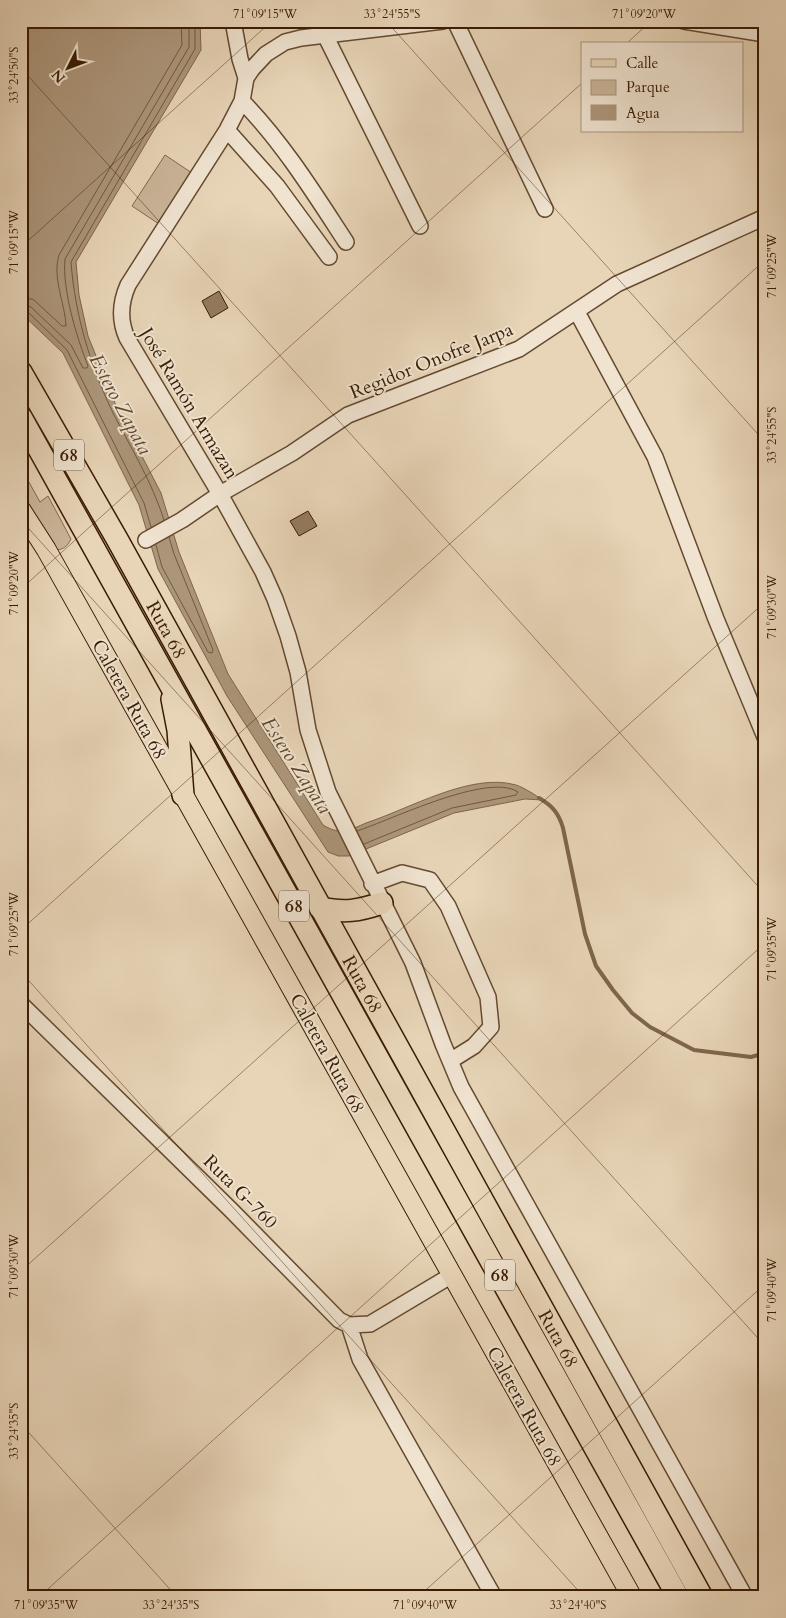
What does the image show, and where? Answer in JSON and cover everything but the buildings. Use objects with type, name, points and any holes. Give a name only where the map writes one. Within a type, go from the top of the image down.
[{"type":"highway","name":"Ruta 68","points":[[21,372],[352,962],[702,1597]]},
{"type":"highway","name":"Ruta 68","points":[[21,417],[678,1597]]},
{"type":"highway","points":[[167,677],[178,730],[183,795]]},
{"type":"highway","points":[[320,908],[338,912],[352,912],[377,893]]},
{"type":"main road","name":"Caletera Ruta 68","points":[[21,510],[46,548],[632,1597]]},
{"type":"street","points":[[234,21],[238,50],[246,78]]},
{"type":"street","name":"José Ramón Armazan","points":[[377,893],[342,825],[319,768],[308,730],[298,672],[275,599],[263,572],[220,494],[127,338],[121,314],[128,285],[227,130],[242,101],[246,78],[258,61],[286,42],[325,34],[443,21]]},
{"type":"street","points":[[455,21],[545,209]]},
{"type":"street","points":[[684,21],[765,34]]},
{"type":"street","points":[[325,34],[420,226]]},
{"type":"street","points":[[242,101],[280,144],[346,242]]},
{"type":"street","points":[[227,130],[277,186],[329,257]]},
{"type":"street","name":"Regidor Onofre Jarpa","points":[[146,540],[182,520],[220,494],[292,453],[348,415],[519,349],[617,284],[765,217]]},
{"type":"street","points":[[577,312],[655,457],[716,619],[765,737]]},
{"type":"street","points":[[450,1061],[474,1046],[491,1027],[488,997],[448,906],[430,880],[402,873],[377,893],[413,963],[450,1061],[473,1109],[745,1597]]},
{"type":"street","name":"Ruta G-760","points":[[21,1004],[256,1234],[330,1312],[349,1325]]},
{"type":"street","points":[[452,1275],[370,1324],[349,1325],[360,1359],[494,1597]]},
{"type":"green space","points":[[165,155],[192,173],[159,224],[132,206]]},
{"type":"green space","points":[[25,475],[40,502],[48,496],[71,539],[62,549],[54,550],[21,495],[21,477]]},
{"type":"water","points":[[21,21],[200,21],[201,50],[76,262],[79,295],[88,336],[117,408],[161,493],[179,552],[228,674],[323,825],[336,830],[347,830],[440,794],[480,783],[498,782],[516,785],[543,800],[525,799],[454,813],[349,856],[338,856],[328,852],[227,696],[158,569],[139,505],[63,353],[21,313]]},
{"type":"waterway","name":"Estero Zapata","points":[[539,798],[552,807],[563,828],[585,934],[596,966],[632,1013],[650,1027],[694,1050],[751,1057],[765,1053]]}]
